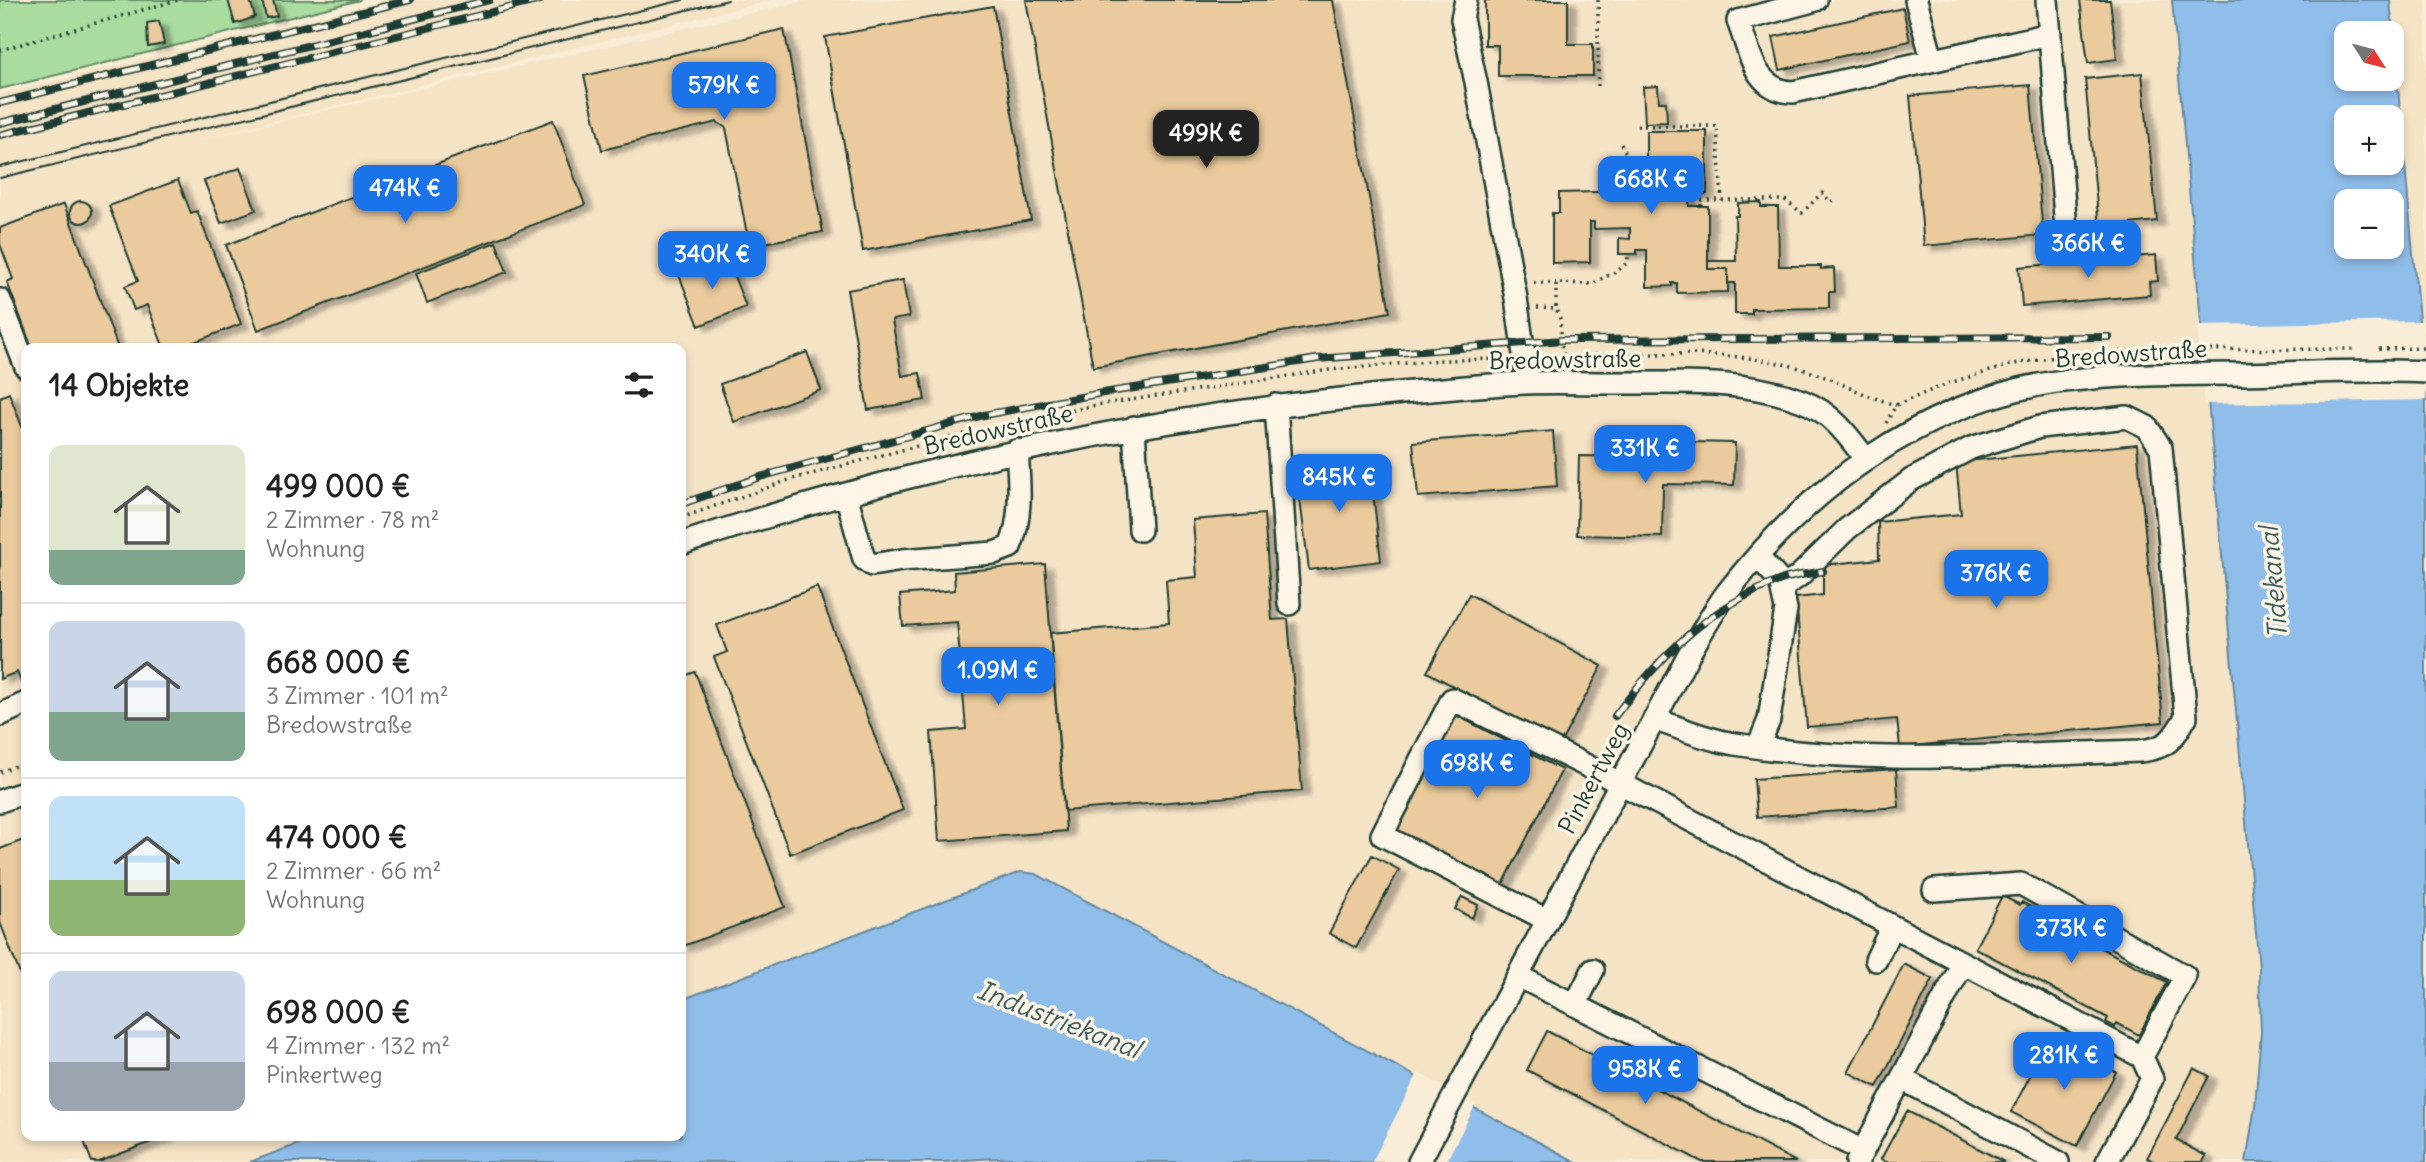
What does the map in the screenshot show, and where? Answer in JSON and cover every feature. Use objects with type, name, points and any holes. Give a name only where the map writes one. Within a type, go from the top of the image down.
[{"type":"street","points":[[1466,0],[1461,19],[1476,82],[1518,308],[1528,383]]},
{"type":"street","points":[[1816,0],[1738,21],[1755,67],[1765,84],[1778,92],[1793,92],[2050,34]]},
{"type":"street","points":[[1916,0],[1932,59]]},
{"type":"street","points":[[2047,0],[2067,253]]},
{"type":"street","points":[[0,300],[21,354]]},
{"type":"street","name":"Bredowstraße","points":[[686,542],[737,524],[1017,450],[1134,427],[1276,405],[1528,383],[1713,384],[1763,390],[1802,401],[1841,425],[1865,458],[1937,418],[1990,397],[2055,382],[2180,374],[2426,372]]},
{"type":"street","points":[[1276,405],[1289,604]]},
{"type":"street","points":[[1654,719],[1733,744],[1828,755],[1909,757],[2140,751],[2161,748],[2176,735],[2186,717],[2161,448],[2147,427],[2127,417],[2040,427],[1971,448],[1911,480],[1847,529],[1799,576],[1782,588]]},
{"type":"street","points":[[1134,427],[1140,530]]},
{"type":"street","points":[[846,494],[864,559],[872,565],[994,553],[1010,547],[1014,537],[1020,490],[1017,450]]},
{"type":"street","name":"Pinkertweg","points":[[1419,1162],[1654,719],[1713,614],[1726,594],[1758,557],[1819,496],[1865,458]]},
{"type":"street","points":[[1758,557],[1780,581],[1786,609],[1769,720],[1758,747]]},
{"type":"street","points":[[1548,920],[1382,835],[1452,699],[1620,783],[2143,1057],[2152,1079],[2107,1162]]},
{"type":"street","points":[[0,715],[21,705]]},
{"type":"street","points":[[0,801],[21,794]]},
{"type":"street","points":[[1934,890],[2021,884],[2185,976],[2143,1057]]},
{"type":"street","points":[[1876,960],[1892,926]]},
{"type":"street","points":[[1518,976],[1860,1156],[1963,963]]},
{"type":"street","points":[[1575,1005],[1593,970]]},
{"type":"street","points":[[1902,1079],[2058,1162]]},
{"type":"path","points":[[0,50],[177,0]]},
{"type":"path","points":[[1598,0],[1598,90]]},
{"type":"path","points":[[1636,126],[1717,126],[1722,201]]},
{"type":"path","points":[[1621,144],[1638,169]]},
{"type":"path","points":[[1701,206],[1700,200],[1785,200],[1802,213],[1822,193],[1832,202],[1835,199]]},
{"type":"path","points":[[1563,356],[1560,319],[1556,309],[1556,283],[1593,284],[1619,272],[1628,261],[1628,254]]},
{"type":"path","points":[[1518,308],[1556,309]]},
{"type":"path","points":[[2371,349],[2426,348]]},
{"type":"path","points":[[2180,351],[2358,349]]},
{"type":"path","points":[[1528,383],[1563,356],[1711,355],[1755,358],[1815,372],[1879,401],[1896,405]]},
{"type":"path","points":[[0,772],[21,763]]},
{"type":"shaded area","points":[[387,0],[772,0],[184,143],[808,0],[2172,0],[2259,967],[2261,1032],[2255,1106],[2246,1162],[1576,1162],[1028,872],[1020,872],[686,998],[686,343],[21,343],[21,1141],[307,1141],[250,1162],[0,1162],[0,94]]},
{"type":"shaded area","points":[[2390,0],[2426,0],[2426,397],[2404,154],[2404,105],[2400,105],[2398,91],[2404,91],[2404,21],[2392,21]]},
{"type":"shaded area","points":[[975,1158],[1040,1158],[1069,1162],[946,1162]]},
{"type":"green space","points":[[0,0],[360,0],[0,89]]},
{"type":"water","name":"Tidekanal","points":[[2172,0],[2390,0],[2392,21],[2334,21],[2334,91],[2398,91],[2400,105],[2334,105],[2334,175],[2404,175],[2404,154],[2426,397],[2426,1162],[2246,1162],[2255,1106],[2261,1032],[2259,967]]},
{"type":"water","name":"Industriekanal","points":[[1020,872],[1036,874],[1576,1162],[1069,1162],[1007,1158],[946,1162],[250,1162],[307,1141],[686,1141],[686,998]]},
{"type":"pier","points":[[2423,321],[2426,400],[2204,404],[2197,325]]},
{"type":"pier","points":[[1418,1073],[1476,1104],[1446,1162],[1372,1162]]},
{"type":"building","points":[[228,0],[250,0],[255,17],[235,24]]},
{"type":"building","points":[[262,0],[273,0],[277,16],[266,18]]},
{"type":"building","points":[[1026,0],[1333,0],[1390,312],[1093,367]]},
{"type":"building","points":[[1485,0],[1568,0],[1568,44],[1593,44],[1593,76],[1498,76],[1498,45],[1485,45]]},
{"type":"building","points":[[2080,0],[2110,0],[2117,59],[2088,63]]},
{"type":"building","points":[[993,6],[1031,220],[863,251],[825,37]]},
{"type":"building","points":[[1903,8],[1910,41],[1780,70],[1773,37]]},
{"type":"building","points":[[159,21],[164,44],[148,47],[147,23]]},
{"type":"building","points":[[784,29],[823,232],[753,245],[746,229],[726,128],[717,122],[602,150],[584,76]]},
{"type":"building","points":[[2142,73],[2157,221],[2099,227],[2085,79]]},
{"type":"building","points":[[2030,85],[2043,235],[1924,246],[1910,96]]},
{"type":"building","points":[[1658,86],[1659,102],[1666,102],[1667,122],[1645,123],[1643,87]]},
{"type":"building","points":[[553,120],[585,205],[258,330],[226,245]]},
{"type":"building","points":[[1646,131],[1707,131],[1707,194],[1689,194],[1689,206],[1708,206],[1708,269],[1728,269],[1728,292],[1677,293],[1677,283],[1672,283],[1672,286],[1647,287],[1647,250],[1637,250],[1637,254],[1619,254],[1619,238],[1630,239],[1630,228],[1594,229],[1594,222],[1590,222],[1590,262],[1552,263],[1552,213],[1559,213],[1559,193],[1634,191],[1634,174],[1642,163],[1646,163]]},
{"type":"building","points":[[240,168],[256,210],[221,223],[204,181]]},
{"type":"building","points":[[178,180],[191,213],[197,211],[241,324],[192,343],[162,343],[147,305],[134,310],[125,286],[138,281],[109,206]]},
{"type":"building","points":[[81,201],[89,204],[92,212],[89,220],[81,223],[73,220],[70,212],[73,204]]},
{"type":"building","points":[[1761,202],[1761,207],[1778,207],[1779,266],[1834,268],[1835,292],[1829,292],[1829,308],[1752,309],[1752,314],[1735,314],[1735,283],[1728,283],[1728,269],[1708,269],[1708,261],[1736,261],[1735,216],[1738,216],[1738,203]]},
{"type":"building","points":[[64,204],[116,343],[30,343],[7,282],[13,279],[0,244],[0,228]]},
{"type":"building","points":[[496,242],[507,272],[427,303],[416,273]]},
{"type":"building","points":[[2156,255],[2158,281],[2149,282],[2150,295],[2022,306],[2019,267]]},
{"type":"building","points":[[726,256],[746,307],[699,326],[679,275]]},
{"type":"building","points":[[903,280],[909,317],[892,320],[902,376],[920,373],[925,400],[868,410],[847,290]]},
{"type":"building","points":[[807,352],[821,390],[734,422],[720,384]]},
{"type":"building","points":[[9,393],[21,424],[21,682],[17,672],[0,679],[0,397]]},
{"type":"building","points":[[1553,431],[1557,486],[1418,497],[1413,442]]},
{"type":"building","points":[[1647,441],[1735,443],[1734,485],[1663,484],[1662,537],[1577,535],[1579,456],[1647,457]]},
{"type":"building","points":[[2137,444],[2163,722],[1900,747],[1897,719],[1807,727],[1796,598],[1823,595],[1823,565],[1879,559],[1878,522],[1961,514],[1956,462]]},
{"type":"building","points":[[1369,459],[1381,561],[1309,570],[1296,468]]},
{"type":"building","points":[[1264,514],[1272,620],[1288,619],[1302,791],[1064,811],[1050,633],[1169,623],[1166,580],[1197,577],[1193,520]]},
{"type":"building","points":[[1045,564],[1066,831],[939,841],[931,732],[966,729],[957,622],[903,626],[900,595],[955,590],[954,572]]},
{"type":"building","points":[[817,587],[903,810],[790,854],[714,657],[727,652],[717,625]]},
{"type":"building","points":[[1469,594],[1602,666],[1560,744],[1427,672]]},
{"type":"building","points":[[695,672],[785,907],[686,945],[686,675]]},
{"type":"building","points":[[1452,713],[1562,770],[1501,888],[1391,830]]},
{"type":"building","points":[[1896,769],[1899,807],[1757,817],[1754,779]]},
{"type":"building","points":[[21,841],[21,977],[0,922],[0,849]]},
{"type":"building","points":[[1372,855],[1399,870],[1356,948],[1329,933]]},
{"type":"building","points":[[2002,896],[2020,905],[2022,902],[2037,914],[2041,906],[2047,909],[2043,918],[2167,982],[2139,1035],[2117,1023],[2115,1027],[2106,1022],[2108,1018],[1975,948]]},
{"type":"building","points":[[1462,897],[1478,905],[1472,918],[1455,909]]},
{"type":"building","points":[[1904,964],[1933,979],[1877,1087],[1848,1072]]},
{"type":"building","points":[[1547,1031],[1796,1162],[1702,1162],[1527,1070]]},
{"type":"building","points":[[2050,1038],[2116,1072],[2077,1146],[2011,1112]]},
{"type":"building","points":[[2194,1068],[2209,1076],[2176,1140],[2206,1156],[2203,1162],[2156,1162],[2147,1158]]},
{"type":"building","points":[[1907,1111],[2004,1162],[1886,1162],[1881,1159]]},
{"type":"building","points":[[84,1141],[154,1141],[99,1162],[92,1162]]},
{"type":"tram line","points":[[0,167],[683,0]]},
{"type":"tram line","points":[[0,178],[728,0]]},
{"type":"railway","points":[[0,103],[410,0]]},
{"type":"railway","points":[[0,123],[489,0]]},
{"type":"railway","points":[[0,135],[540,0]]},
{"type":"railway","points":[[686,502],[760,477],[984,415],[1317,359],[1563,340],[2109,337]]},
{"type":"railway","points":[[1615,716],[1668,654],[1708,619],[1730,604],[1781,580],[1823,571]]}]
